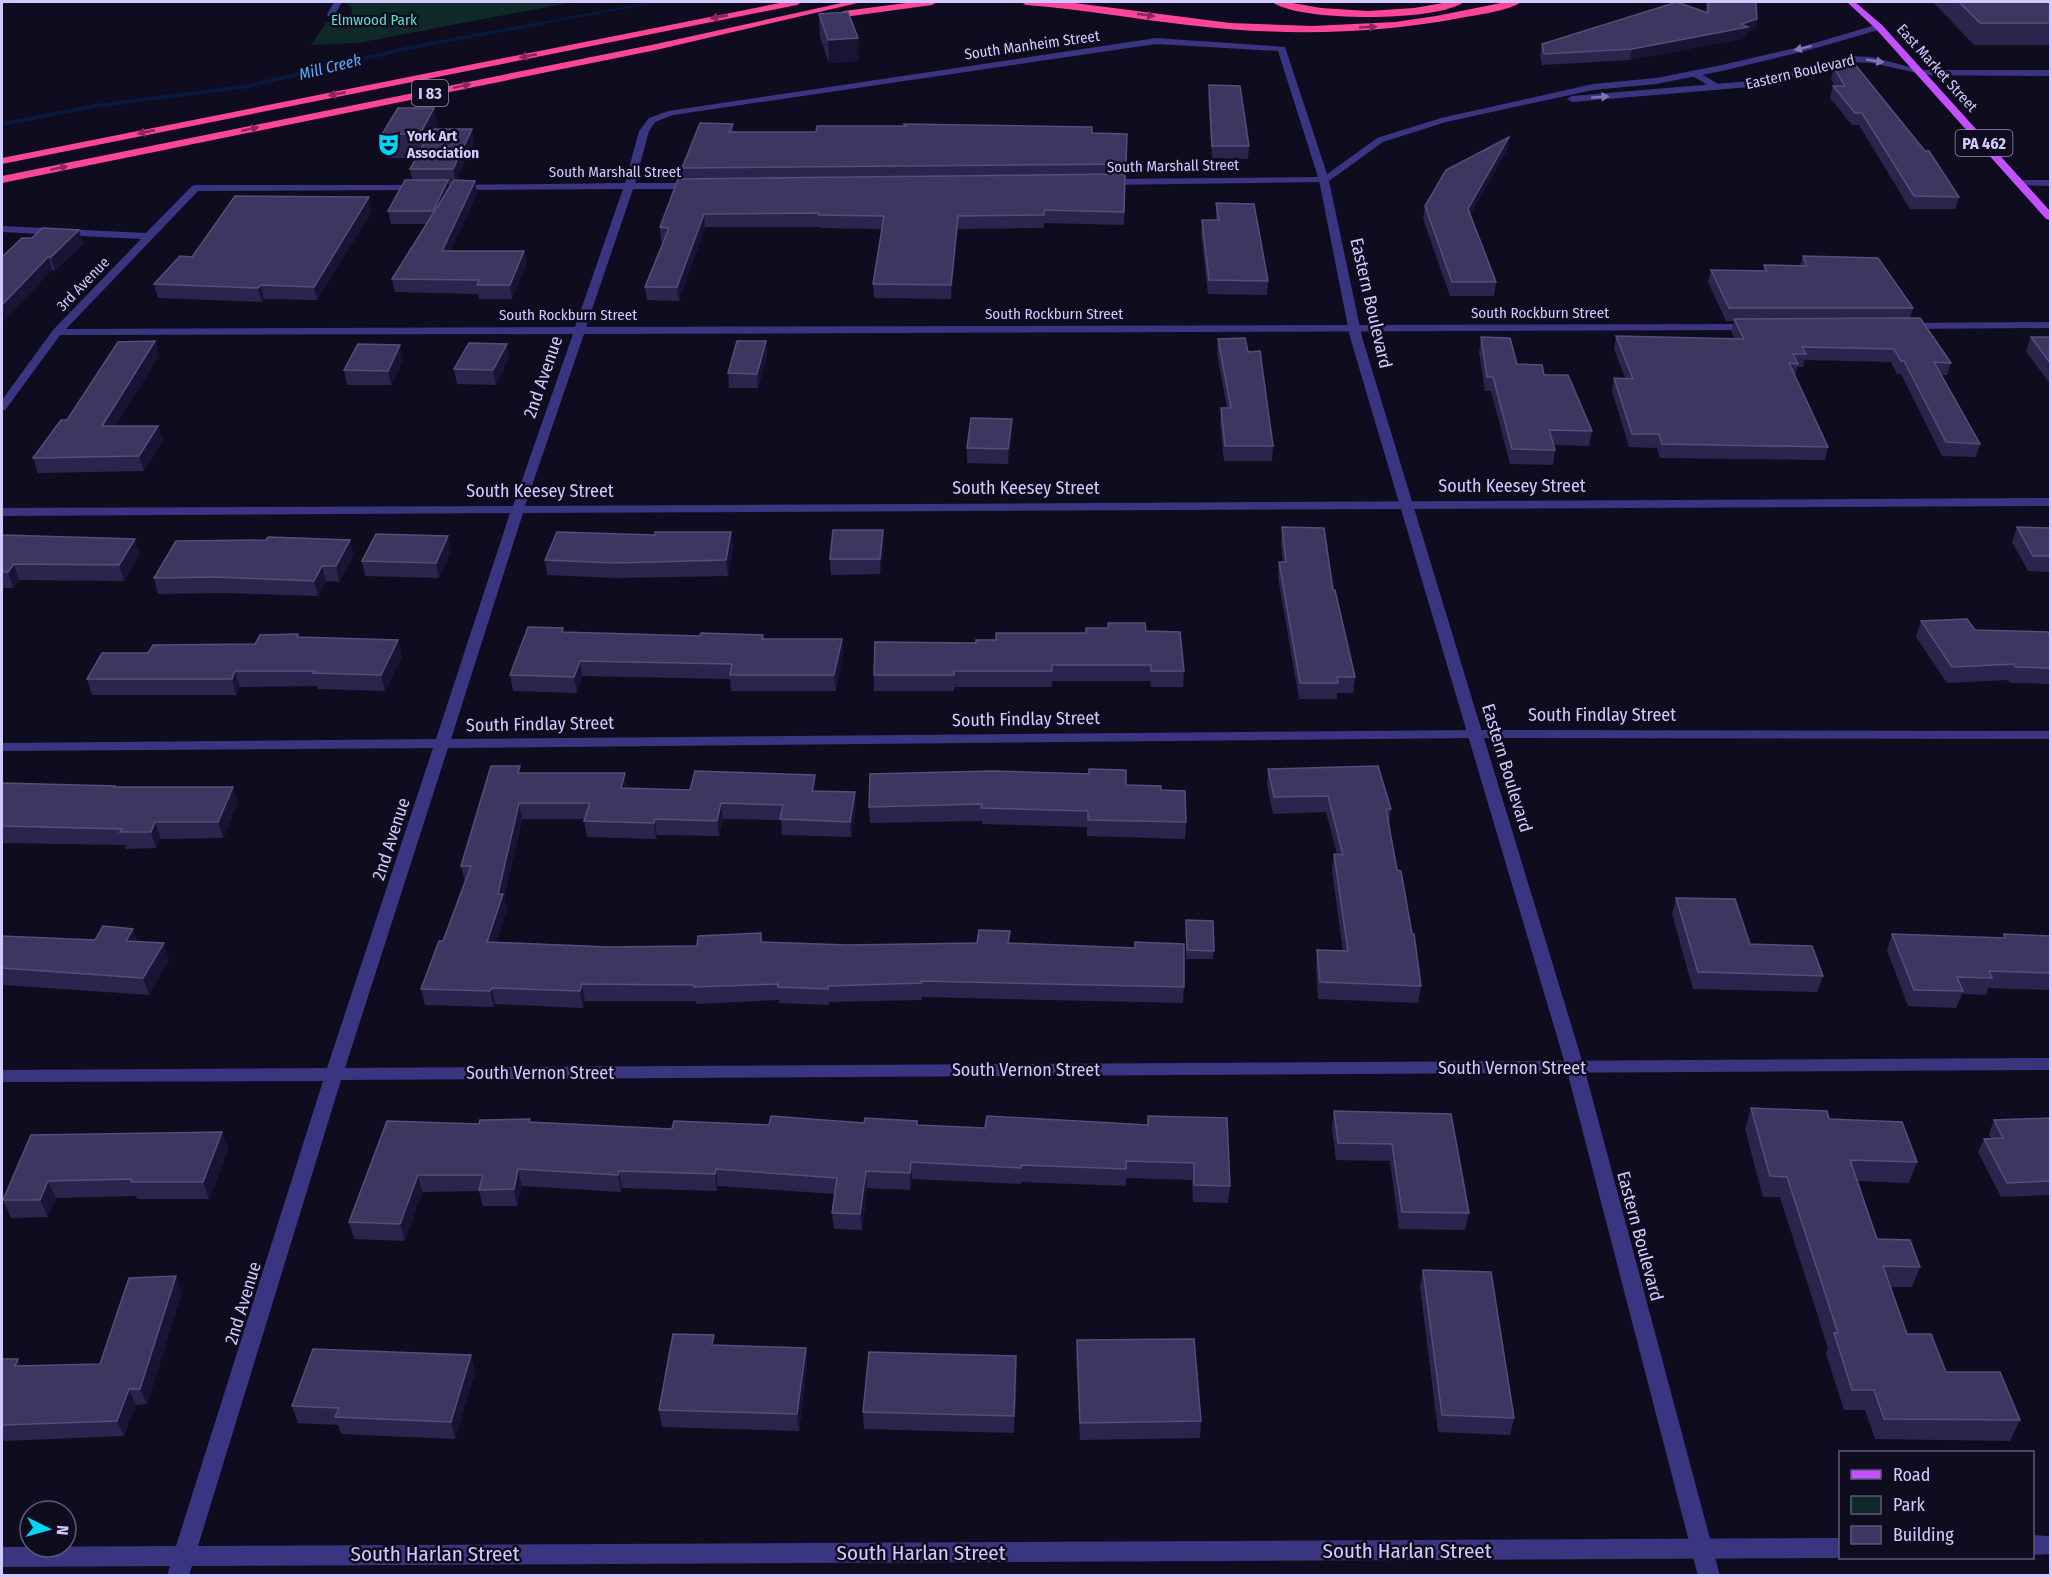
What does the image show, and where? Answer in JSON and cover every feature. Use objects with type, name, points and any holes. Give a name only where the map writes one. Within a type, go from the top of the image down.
[{"type":"highway","name":"I 83","points":[[2,161],[797,2]]},
{"type":"highway","name":"I 83","points":[[2,180],[656,47],[857,2]]},
{"type":"highway","points":[[656,47],[894,5],[932,2]]},
{"type":"highway","points":[[1026,2],[1070,4],[1246,27],[1310,28],[1361,28],[1436,21],[1516,2]]},
{"type":"highway","points":[[1277,2],[1365,14],[1415,12],[1459,2]]},
{"type":"main road","name":"East Market Street","points":[[1851,2],[1876,23],[2050,217]]},
{"type":"main road","name":"East Market Street","points":[[1863,2],[1876,23]]},
{"type":"street","points":[[331,14],[338,2]]},
{"type":"street","name":"Eastern Boulevard","points":[[1709,1575],[1575,1067],[1354,329],[1324,180],[1380,140],[1444,120],[1593,87],[1656,81],[1806,48],[1876,23]]},
{"type":"street","name":"South Manheim Street","points":[[652,120],[671,113],[1156,41],[1282,49],[1324,180]]},
{"type":"street","name":"Eastern Boulevard","points":[[1521,103],[1762,83],[1849,58],[1872,60],[1919,72],[2050,73]]},
{"type":"street","name":"Eastern Boulevard","points":[[1694,73],[1719,88]]},
{"type":"street","name":"2nd Avenue","points":[[182,1565],[334,1074],[518,509],[628,187],[644,130],[652,120]]},
{"type":"street","name":"South Marshall Street","points":[[1093,182],[1324,180]]},
{"type":"street","points":[[2021,183],[2050,183]]},
{"type":"street","name":"South Marshall Street","points":[[450,188],[712,186]]},
{"type":"street","name":"3rd Avenue","points":[[2,407],[57,332],[195,188],[426,188]]},
{"type":"street","points":[[2,229],[149,236]]},
{"type":"street","points":[[1893,326],[2050,325]]},
{"type":"street","name":"South Rockburn Street","points":[[57,332],[1764,327]]},
{"type":"street","name":"South Keesey Street","points":[[2,512],[2050,502]]},
{"type":"street","name":"South Findlay Street","points":[[2,747],[1476,734],[2050,735]]},
{"type":"street","name":"South Vernon Street","points":[[2,1076],[2050,1064]]},
{"type":"street","points":[[2034,1545],[2050,1545]]},
{"type":"street","name":"South Harlan Street","points":[[2,1557],[182,1565],[1839,1548]]},
{"type":"green space","name":"Elmwood Park","points":[[345,2],[574,2],[357,43],[311,45],[326,23],[351,14],[352,8]]},
{"type":"building","points":[[1677,2],[1708,13],[1708,2],[1756,2],[1757,19],[1741,24],[1748,27],[1632,49],[1544,54],[1542,44]]},
{"type":"building","points":[[1959,2],[2048,2],[2050,4],[2050,23],[1980,23]]},
{"type":"building","points":[[848,12],[858,38],[828,40],[819,14]]},
{"type":"building","points":[[1849,57],[1925,151],[1929,151],[1959,197],[1914,196],[1862,113],[1855,113],[1833,86],[1845,86],[1834,68]]},
{"type":"building","points":[[1209,85],[1240,86],[1249,146],[1212,146]]},
{"type":"building","points":[[398,108],[434,108],[420,134],[382,134]]},
{"type":"building","points":[[700,123],[733,124],[729,132],[816,132],[817,126],[906,126],[904,124],[1092,127],[1092,133],[1127,134],[1126,164],[682,168]]},
{"type":"building","points":[[432,129],[472,129],[453,169],[410,169]]},
{"type":"building","points":[[1509,137],[1468,209],[1496,282],[1452,282],[1425,206],[1446,170]]},
{"type":"building","points":[[1125,174],[1124,212],[1044,210],[1044,215],[958,216],[951,285],[873,284],[884,216],[819,215],[819,213],[704,214],[677,287],[645,287],[669,228],[660,227],[678,179]]},
{"type":"building","points":[[405,180],[448,180],[433,211],[388,211]]},
{"type":"building","points":[[454,180],[475,181],[442,251],[524,251],[510,285],[477,285],[479,280],[392,279]]},
{"type":"building","points":[[235,196],[369,197],[314,287],[261,285],[258,288],[154,284],[180,256],[192,257]]},
{"type":"building","points":[[1216,203],[1254,204],[1268,281],[1209,280],[1202,220],[1219,220]]},
{"type":"building","points":[[42,228],[79,230],[51,257],[48,257],[2,305],[2,257],[22,238],[32,238]]},
{"type":"building","points":[[1803,256],[1878,258],[1913,308],[1729,308],[1711,270],[1767,271],[1764,265],[1807,266]]},
{"type":"building","points":[[1920,318],[1951,363],[1934,362],[1980,444],[1946,442],[1904,361],[1901,361],[1894,349],[1802,347],[1806,354],[1793,354],[1798,364],[1789,363],[1828,447],[1662,444],[1659,434],[1632,434],[1614,378],[1633,379],[1616,336],[1744,339],[1734,319]]},
{"type":"building","points":[[1481,337],[1510,338],[1517,364],[1542,365],[1544,375],[1568,375],[1592,431],[1549,430],[1555,450],[1512,449],[1493,377],[1487,377]]},
{"type":"building","points":[[2031,337],[2050,337],[2050,363]]},
{"type":"building","points":[[1245,338],[1248,352],[1260,351],[1273,446],[1225,446],[1221,408],[1231,408],[1218,339]]},
{"type":"building","points":[[155,341],[102,426],[158,426],[139,456],[33,458],[61,420],[67,420],[118,342]]},
{"type":"building","points":[[737,341],[766,341],[757,374],[728,373]]},
{"type":"building","points":[[469,343],[507,344],[493,370],[454,369]]},
{"type":"building","points":[[358,344],[400,345],[388,371],[344,370]]},
{"type":"building","points":[[971,418],[1012,419],[1008,449],[967,448]]},
{"type":"building","points":[[1282,527],[1324,528],[1333,590],[1335,590],[1355,677],[1337,677],[1338,683],[1300,683],[1279,562],[1286,562]]},
{"type":"building","points":[[2017,527],[2050,528],[2050,556],[2033,556]]},
{"type":"building","points":[[833,530],[883,530],[880,559],[830,559]]},
{"type":"building","points":[[557,532],[655,535],[655,532],[731,532],[726,560],[614,563],[545,560]]},
{"type":"building","points":[[376,534],[448,536],[436,563],[362,561]]},
{"type":"building","points":[[2,535],[135,539],[119,565],[14,564],[8,572],[2,572]]},
{"type":"building","points":[[268,537],[350,540],[336,566],[322,566],[314,581],[215,577],[154,578],[176,541],[266,540]]},
{"type":"building","points":[[1967,619],[1975,630],[2048,632],[2050,668],[2015,667],[2014,664],[1952,667],[1921,621]]},
{"type":"building","points":[[1108,623],[1145,623],[1146,631],[1180,632],[1184,671],[1151,671],[1151,665],[1052,665],[1052,671],[954,671],[954,675],[874,675],[875,642],[976,643],[976,640],[996,640],[996,633],[1086,633],[1086,628],[1108,628]]},
{"type":"building","points":[[528,627],[563,628],[562,632],[700,636],[701,633],[763,635],[762,639],[842,639],[834,675],[730,675],[732,664],[580,661],[574,677],[510,675]]},
{"type":"building","points":[[298,634],[297,637],[398,640],[381,675],[313,673],[315,671],[235,671],[232,679],[87,679],[102,653],[148,653],[153,645],[255,644],[260,635]]},
{"type":"building","points":[[491,766],[520,766],[518,773],[625,773],[621,788],[690,790],[695,771],[815,775],[812,791],[855,792],[850,822],[780,819],[783,805],[721,803],[717,821],[655,819],[654,823],[584,821],[590,803],[519,803],[498,894],[503,894],[487,942],[608,947],[697,946],[698,936],[761,933],[761,942],[847,945],[977,943],[979,930],[1010,931],[1008,943],[1135,948],[1135,942],[1184,944],[1184,987],[921,981],[921,983],[828,986],[828,989],[778,987],[778,984],[694,987],[694,985],[582,984],[580,991],[492,988],[490,991],[421,989],[439,941],[443,941],[471,866],[461,866]]},
{"type":"building","points":[[1378,766],[1391,809],[1386,809],[1397,870],[1401,871],[1412,934],[1414,934],[1421,986],[1320,982],[1317,950],[1348,951],[1334,854],[1343,855],[1328,796],[1274,797],[1268,769]]},
{"type":"building","points":[[1089,769],[1126,770],[1126,785],[1161,786],[1161,790],[1185,791],[1186,822],[1088,820],[1088,811],[981,808],[982,804],[869,807],[870,774],[992,771],[1089,774]]},
{"type":"building","points":[[2,783],[114,787],[233,787],[218,822],[155,822],[151,832],[120,832],[122,829],[2,826]]},
{"type":"building","points":[[1676,898],[1735,899],[1750,944],[1812,946],[1823,976],[1698,972]]},
{"type":"building","points":[[1186,920],[1213,921],[1214,951],[1187,950]]},
{"type":"building","points":[[103,926],[133,929],[126,941],[164,943],[143,978],[2,968],[2,936],[95,940]]},
{"type":"building","points":[[1892,934],[2005,938],[2004,934],[2050,936],[2050,973],[1989,971],[1992,978],[1957,977],[1963,991],[1914,990]]},
{"type":"building","points":[[1751,1108],[1827,1111],[1829,1119],[1902,1122],[1917,1162],[1850,1160],[1877,1239],[1910,1240],[1920,1267],[1883,1266],[1907,1334],[1931,1334],[1946,1372],[2000,1372],[2020,1420],[1884,1419],[1874,1390],[1852,1390],[1834,1333],[1838,1333],[1787,1177],[1770,1176]]},
{"type":"building","points":[[1334,1111],[1451,1114],[1469,1213],[1402,1212],[1392,1144],[1338,1143]]},
{"type":"building","points":[[771,1116],[864,1123],[865,1118],[917,1121],[917,1125],[985,1128],[987,1116],[1148,1125],[1148,1116],[1227,1118],[1230,1186],[1194,1185],[1194,1163],[1126,1161],[1126,1169],[1021,1165],[1021,1168],[911,1162],[910,1173],[866,1171],[860,1214],[832,1213],[837,1178],[716,1169],[715,1174],[619,1171],[618,1175],[518,1169],[514,1189],[479,1190],[483,1175],[418,1175],[400,1224],[349,1222],[387,1121],[479,1124],[480,1120],[530,1119],[529,1122],[672,1129],[674,1121],[769,1125]]},
{"type":"building","points":[[2050,1118],[2050,1181],[2007,1183],[1984,1139],[2003,1138],[1994,1120]]},
{"type":"building","points":[[222,1132],[203,1182],[131,1182],[132,1179],[48,1181],[40,1200],[3,1200],[31,1135]]},
{"type":"building","points":[[1423,1270],[1491,1272],[1514,1418],[1442,1415]]},
{"type":"building","points":[[176,1276],[140,1389],[129,1389],[117,1421],[2,1425],[2,1359],[18,1359],[15,1366],[100,1364],[129,1278]]},
{"type":"building","points":[[673,1334],[714,1335],[712,1345],[806,1348],[797,1414],[659,1410]]},
{"type":"building","points":[[1194,1339],[1201,1421],[1080,1423],[1077,1340]]},
{"type":"building","points":[[313,1349],[471,1355],[451,1422],[335,1417],[339,1408],[292,1406]]},
{"type":"building","points":[[869,1352],[1016,1356],[1014,1416],[863,1412]]},
{"type":"waterway","name":"Mill Creek","points":[[2,124],[95,106],[249,86],[408,48],[657,2]]},
{"type":"place","name":"York Art Association","points":[[389,145]]}]
